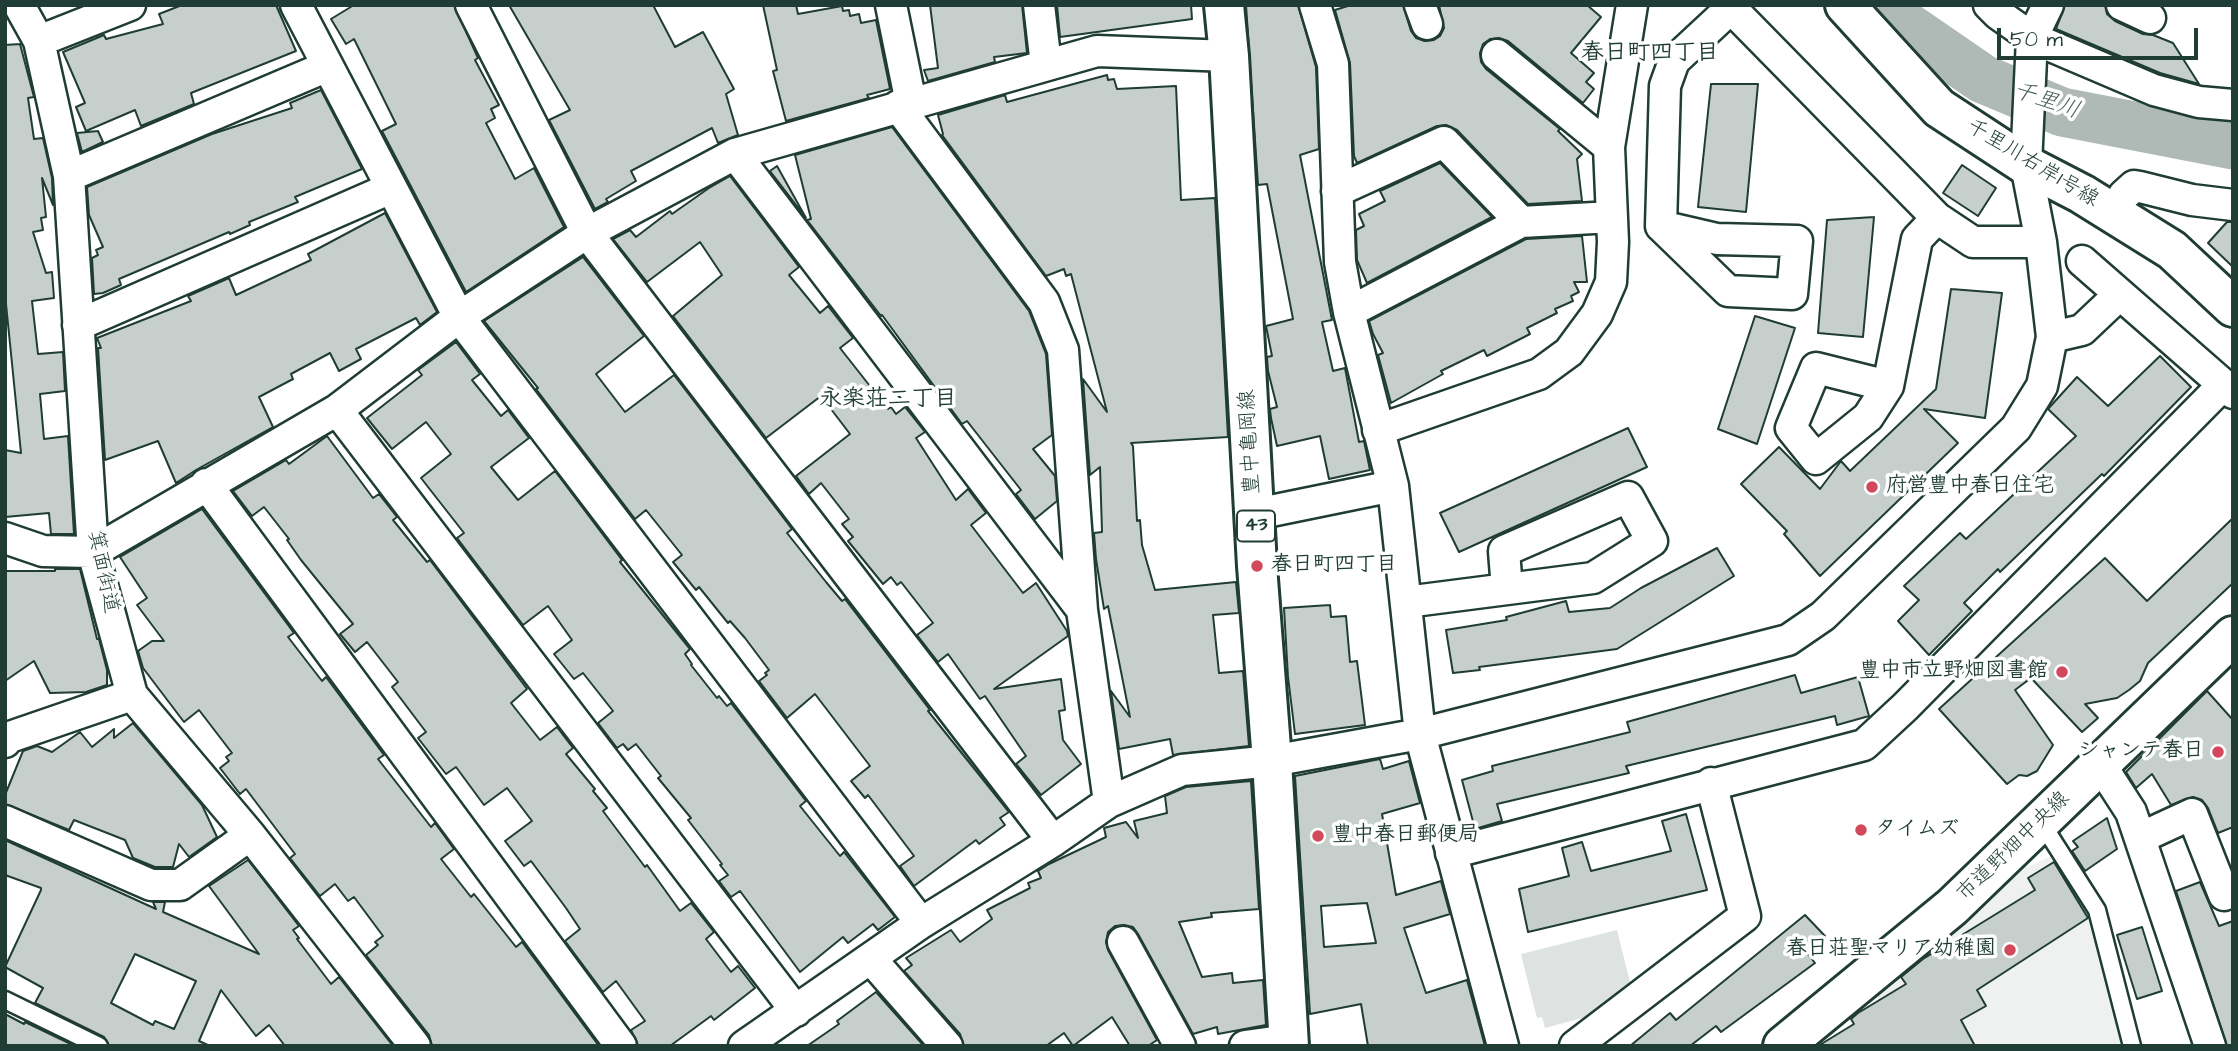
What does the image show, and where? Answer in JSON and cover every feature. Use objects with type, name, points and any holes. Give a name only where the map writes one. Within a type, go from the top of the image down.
[{"type":"street","name":"箕面街道","points":[[19,5],[39,41],[69,176],[93,552],[132,695],[250,835],[415,1046]]},
{"type":"street","points":[[39,41],[130,5]]},
{"type":"street","points":[[296,5],[459,317],[921,923]]},
{"type":"street","points":[[471,5],[587,233],[1053,841]]},
{"type":"street","points":[[1039,5],[1046,65]]},
{"type":"street","name":"豊中亀岡線","points":[[1224,5],[1257,566],[1289,1043]]},
{"type":"street","points":[[1315,5],[1333,64],[1340,262],[1349,313],[1393,486],[1420,734],[1503,1046]]},
{"type":"street","points":[[1378,430],[1539,374],[1569,352],[1597,314],[1611,282],[1609,147],[1632,5]]},
{"type":"street","name":"千里川右岸1号線","points":[[1845,5],[1940,108],[2026,155],[2082,194],[2172,250],[2233,307]]},
{"type":"street","points":[[1989,5],[2031,46],[2154,90],[2199,102],[2233,105]]},
{"type":"street","points":[[744,1046],[921,923],[1053,841],[1109,802],[1182,770],[1272,761],[1420,734],[1788,640],[1823,616],[2017,428],[2042,386],[2052,337],[2041,242],[2026,155],[2031,46],[2048,5]]},
{"type":"street","points":[[2122,5],[2150,18]]},
{"type":"street","points":[[885,7],[904,104],[1044,302],[1063,350],[1083,610],[1109,802]]},
{"type":"street","points":[[1661,226],[1665,86],[1674,61],[1730,7],[1937,218],[1973,243],[2041,242]]},
{"type":"street","points":[[5,538],[43,551],[93,552],[337,410],[459,317],[587,233],[735,154],[1097,51],[1228,56]]},
{"type":"street","points":[[1497,55],[1609,147]]},
{"type":"street","points":[[69,176],[328,66]]},
{"type":"street","points":[[1337,191],[1444,142],[1521,222]]},
{"type":"street","points":[[735,154],[1083,610]]},
{"type":"street","name":"千里川右岸1号線","points":[[2124,195],[2134,186],[2192,200],[2233,205]]},
{"type":"street","points":[[78,325],[391,188]]},
{"type":"street","points":[[1349,313],[1521,222],[1612,216]]},
{"type":"street","points":[[1888,386],[1917,239],[1937,218]]},
{"type":"street","points":[[1451,853],[1864,745],[1905,707],[2228,389],[2082,261]]},
{"type":"street","points":[[2052,337],[2082,330],[2119,295]]},
{"type":"street","points":[[337,410],[796,1011]]},
{"type":"street","points":[[206,484],[621,1046]]},
{"type":"street","points":[[1255,514],[1393,486]]},
{"type":"street","points":[[1406,602],[1593,578],[1652,541],[1628,497],[1504,551],[1507,589]]},
{"type":"street","name":"市道野畑中央線","points":[[1783,1046],[1952,907],[2233,636]]},
{"type":"street","points":[[5,743],[7,738],[132,695]]},
{"type":"street","points":[[2100,764],[2131,812],[2210,1046]]},
{"type":"street","points":[[1575,1046],[1745,916],[1711,783]]},
{"type":"street","points":[[2140,838],[2192,814],[2224,895]]},
{"type":"street","points":[[5,821],[151,885],[180,885],[250,835]]},
{"type":"street","points":[[1123,942],[1180,1046]]},
{"type":"street","points":[[871,959],[947,1046]]},
{"type":"street","points":[[1245,1046],[1289,1043]]},
{"type":"lane","points":[[2040,822],[2097,910],[2132,1046]]},
{"type":"lane","points":[[5,1000],[99,1046]]},
{"type":"shaded area","name":"春日荘聖マリア幼稚園","points":[[2054,855],[2088,908],[2126,1046],[1902,1046],[1874,991],[1998,880]]},
{"type":"shaded area","points":[[1617,930],[1630,982],[1601,1013],[1545,1028],[1542,1017],[1537,1018],[1521,954]]},
{"type":"building","points":[[182,5],[276,5],[296,51],[191,93],[194,104],[141,126],[135,110],[86,131],[76,107],[85,103],[63,52],[104,35],[106,39],[163,24],[159,14]]},
{"type":"building","points":[[354,5],[454,5],[478,58],[475,60],[499,105],[491,109],[495,118],[486,123],[515,179],[534,168],[564,227],[466,292],[382,131],[396,124],[354,39],[346,44],[331,19]]},
{"type":"building","points":[[509,5],[653,5],[675,47],[703,32],[734,89],[726,94],[738,135],[718,143],[712,128],[631,171],[636,181],[595,209],[549,120],[570,110]]},
{"type":"building","points":[[763,5],[796,5],[798,14],[842,6],[843,11],[849,10],[850,16],[859,14],[861,23],[876,20],[890,89],[867,95],[869,98],[786,121],[773,71],[777,70]]},
{"type":"building","points":[[930,5],[1022,5],[1027,53],[994,57],[995,62],[928,81],[924,70],[938,68]]},
{"type":"building","points":[[1057,5],[1191,5],[1192,19],[1060,37]]},
{"type":"building","points":[[1246,5],[1298,5],[1316,67],[1319,149],[1300,155],[1332,320],[1322,322],[1333,371],[1345,368],[1359,442],[1364,441],[1370,470],[1329,479],[1320,436],[1277,446],[1270,409],[1277,407],[1268,371],[1267,357],[1272,356],[1266,326],[1293,319],[1267,184],[1258,185]]},
{"type":"building","points":[[1351,5],[1403,5],[1411,31],[1416,38],[1425,41],[1440,36],[1444,28],[1439,5],[1587,5],[1601,17],[1571,53],[1594,73],[1586,82],[1594,89],[1583,103],[1508,41],[1490,39],[1483,44],[1480,53],[1481,62],[1486,69],[1560,129],[1558,131],[1582,154],[1577,159],[1582,201],[1528,204],[1457,130],[1446,125],[1437,126],[1357,163],[1354,156],[1350,63],[1335,10]]},
{"type":"building","points":[[2065,5],[2105,5],[2107,14],[2115,21],[2143,34],[2173,43],[2199,84],[2160,73],[2056,29]]},
{"type":"building","points":[[20,44],[34,97],[28,98],[34,139],[43,138],[52,178],[53,205],[42,178],[46,217],[41,218],[43,230],[33,232],[46,273],[52,272],[54,298],[32,301],[38,354],[63,352],[65,391],[40,394],[44,439],[68,436],[74,534],[51,534],[49,513],[5,517],[5,450],[21,453],[5,294],[5,45]]},
{"type":"building","points":[[1107,75],[1108,80],[1114,79],[1117,89],[1176,86],[1181,200],[1215,198],[1228,437],[1131,443],[1137,521],[1140,520],[1142,545],[1155,590],[1236,582],[1239,613],[1213,615],[1219,673],[1243,671],[1249,746],[1173,755],[1170,739],[1119,749],[1111,691],[1130,717],[1108,606],[1104,609],[1096,559],[1094,533],[1102,532],[1100,467],[1090,475],[1083,379],[1107,412],[1071,274],[1066,276],[1064,269],[1046,276],[942,135],[938,115],[1005,95],[1007,102]]},
{"type":"building","points":[[1711,84],[1758,84],[1746,212],[1698,207]]},
{"type":"building","points":[[321,90],[362,169],[295,197],[298,202],[249,222],[250,225],[119,279],[121,285],[94,294],[92,258],[98,255],[96,250],[103,247],[89,215],[87,187],[212,134],[292,108],[290,103]]},
{"type":"building","points":[[892,127],[1029,311],[1046,354],[1052,435],[1033,449],[1055,476],[1057,501],[1035,519],[1016,494],[1021,490],[967,421],[962,424],[882,315],[807,220],[811,219],[795,155]]},
{"type":"building","points":[[98,131],[103,142],[82,152],[77,133]]},
{"type":"building","points":[[1440,163],[1492,217],[1367,283],[1357,260],[1356,230],[1364,226],[1359,214],[1385,201],[1380,191]]},
{"type":"building","points":[[1962,165],[1996,188],[1978,216],[1943,193]]},
{"type":"building","points":[[777,166],[806,218],[770,171]]},
{"type":"building","points":[[730,176],[799,267],[789,275],[820,313],[828,306],[853,338],[840,348],[888,409],[891,407],[896,414],[905,407],[925,432],[916,438],[956,500],[968,489],[986,513],[971,525],[1023,593],[1036,583],[1067,631],[1068,636],[994,689],[1061,679],[1065,710],[1059,711],[1063,740],[1081,764],[1041,795],[1016,764],[1026,756],[985,696],[980,699],[948,654],[938,662],[917,635],[933,623],[901,582],[897,585],[891,577],[883,584],[848,541],[853,537],[842,524],[849,519],[821,483],[809,494],[796,476],[850,434],[821,396],[766,438],[673,316],[722,275],[700,242],[647,282],[613,239],[630,230],[636,237],[670,211],[672,214]]},
{"type":"building","points":[[385,213],[437,312],[420,325],[416,318],[356,349],[361,359],[339,371],[330,353],[291,374],[293,379],[259,397],[273,427],[176,483],[158,441],[105,460],[98,348],[101,348],[97,338],[191,301],[188,296],[229,278],[236,295],[311,260],[308,254]]},
{"type":"building","points":[[1874,217],[1863,337],[1818,333],[1827,220]]},
{"type":"building","points":[[2227,222],[2233,222],[2233,267],[2208,243]]},
{"type":"building","points":[[1582,236],[1587,282],[1574,282],[1579,292],[1571,296],[1573,301],[1555,309],[1557,313],[1527,328],[1530,334],[1487,356],[1484,350],[1441,371],[1443,374],[1391,403],[1378,355],[1383,353],[1369,321],[1526,239]]},
{"type":"building","points":[[583,257],[644,336],[596,374],[625,412],[674,375],[792,529],[787,533],[842,601],[845,599],[930,710],[928,711],[1009,812],[1000,818],[1005,825],[979,844],[976,840],[914,886],[900,866],[914,856],[868,795],[865,798],[851,781],[870,766],[815,694],[787,718],[759,681],[769,670],[730,621],[728,623],[699,587],[696,590],[673,562],[682,555],[646,510],[635,519],[536,389],[538,388],[484,321]]},
{"type":"building","points":[[1951,289],[2002,293],[1985,418],[1924,409],[1958,443],[1820,576],[1784,534],[1787,531],[1741,484],[1779,447],[1820,489],[1841,461],[1850,471],[1936,389]]},
{"type":"building","points":[[1755,316],[1795,328],[1757,444],[1718,429]]},
{"type":"building","points":[[456,342],[480,374],[472,380],[501,416],[508,410],[529,438],[491,467],[518,500],[555,471],[622,560],[620,562],[690,649],[685,654],[691,665],[717,698],[719,696],[727,706],[731,703],[806,801],[800,806],[840,856],[844,852],[895,917],[878,930],[873,924],[848,943],[843,937],[800,972],[740,891],[731,897],[719,881],[728,875],[720,865],[722,864],[636,744],[628,750],[623,744],[617,748],[598,723],[613,711],[583,673],[574,679],[554,654],[572,640],[548,606],[523,625],[457,538],[464,533],[421,478],[451,454],[426,422],[392,449],[367,418],[422,375],[418,370]]},
{"type":"building","points":[[2160,356],[2191,387],[2104,476],[2102,474],[1964,603],[1972,611],[1929,655],[1898,621],[1919,600],[1904,586],[1960,533],[1966,539],[2076,436],[2048,409],[2077,377],[2108,406]]},
{"type":"building","points":[[1628,428],[1647,467],[1459,552],[1440,513]]},
{"type":"building","points":[[327,436],[373,498],[379,494],[397,517],[393,520],[427,562],[430,560],[527,689],[511,703],[540,740],[557,727],[573,748],[566,754],[595,789],[593,791],[607,808],[603,811],[645,867],[647,865],[680,911],[691,903],[714,932],[706,939],[731,972],[738,966],[755,988],[714,1020],[711,1016],[670,1046],[638,1046],[631,1030],[645,1021],[616,981],[603,992],[565,941],[580,929],[531,861],[524,866],[505,841],[532,821],[507,788],[484,805],[456,767],[446,774],[418,738],[426,732],[392,687],[398,682],[367,642],[355,652],[340,634],[353,624],[301,560],[287,540],[289,539],[264,507],[252,516],[233,491],[286,460],[289,464]]},
{"type":"building","points":[[202,509],[294,633],[288,637],[322,681],[326,677],[384,755],[378,759],[431,827],[435,823],[454,849],[441,859],[471,897],[474,894],[516,947],[522,942],[599,1046],[432,1046],[429,1035],[366,955],[378,945],[375,942],[383,936],[354,897],[348,901],[335,884],[320,896],[290,858],[295,854],[246,789],[240,794],[220,768],[229,761],[226,757],[232,753],[199,710],[184,722],[143,668],[138,651],[152,641],[164,641],[137,605],[147,598],[120,557]]},
{"type":"building","name":"豊中市立野畑図書館","points":[[2233,518],[2233,583],[2148,663],[2140,681],[2129,690],[2117,698],[2085,704],[2098,718],[2082,732],[2031,678],[2015,690],[2053,745],[2037,771],[2027,776],[2019,775],[2007,784],[1939,709],[2105,558],[2147,601]]},
{"type":"building","points":[[1717,548],[1734,576],[1617,649],[1479,667],[1480,670],[1453,673],[1446,630],[1507,620],[1506,617],[1566,601],[1569,612],[1610,608],[1641,588]]},
{"type":"building","points":[[80,569],[107,670],[107,685],[86,692],[50,693],[34,661],[5,681],[5,571]]},
{"type":"building","points":[[1330,605],[1331,617],[1346,616],[1350,662],[1357,661],[1365,725],[1295,734],[1284,608]]},
{"type":"building","points":[[1795,675],[1801,693],[1858,677],[1869,716],[1837,725],[1835,716],[1626,766],[1629,773],[1497,804],[1502,821],[1475,829],[1462,780],[1493,771],[1492,766],[1630,732],[1627,722]]},
{"type":"building","points":[[2207,691],[2233,720],[2233,827],[2218,833],[2202,800],[2193,797],[2171,805],[2152,774],[2136,788],[2126,772]]},
{"type":"building","points":[[133,723],[202,805],[217,837],[189,857],[179,844],[173,867],[155,867],[133,858],[125,840],[74,820],[69,830],[5,804],[5,795],[23,751],[37,746],[52,752],[80,732],[92,747],[114,729],[114,738]]},
{"type":"building","points":[[1380,759],[1383,769],[1409,761],[1420,803],[1382,814],[1396,895],[1441,881],[1450,914],[1404,928],[1426,993],[1467,980],[1485,1046],[1368,1046],[1361,1004],[1310,1014],[1295,776]],"holes":[[[1367,903],[1376,943],[1324,947],[1321,906]]]},
{"type":"building","points":[[1251,781],[1259,909],[1211,913],[1212,917],[1179,922],[1202,977],[1232,973],[1233,983],[1263,980],[1266,1025],[1218,1034],[1217,1027],[1193,1034],[1138,934],[1133,927],[1124,925],[1115,926],[1108,932],[1106,942],[1157,1040],[1148,1046],[1130,1046],[1112,1017],[1073,1046],[1064,1033],[1046,1046],[964,1046],[960,1034],[904,971],[912,965],[906,958],[951,930],[960,942],[992,919],[987,910],[1030,888],[1028,883],[1041,878],[1038,871],[1049,864],[1106,837],[1104,828],[1126,822],[1138,838],[1134,821],[1167,813],[1165,796],[1186,787]]},
{"type":"building","points":[[1686,814],[1707,890],[1528,932],[1519,889],[1569,876],[1562,848],[1582,842],[1591,871],[1671,851],[1662,821]]},
{"type":"building","points":[[2107,818],[2117,849],[2085,871],[2072,851],[2078,847],[2073,841]]},
{"type":"building","points":[[5,840],[156,909],[153,902],[165,902],[163,912],[259,954],[209,886],[248,860],[299,926],[293,930],[299,938],[297,939],[331,984],[339,977],[393,1046],[285,1046],[269,1025],[256,1036],[221,990],[199,1041],[210,1046],[109,1046],[104,1037],[35,1003],[43,988],[5,967],[41,888],[5,875]],"holes":[[[135,954],[196,981],[174,1029],[155,1021],[153,1025],[111,1003]]]},
{"type":"building","points":[[2054,862],[2088,918],[1977,990],[1986,1006],[1961,1020],[1975,1046],[1818,1046],[1854,1024],[1851,1019],[1858,1013],[1906,984],[1901,977],[1923,959],[2035,890],[2028,878]]},
{"type":"building","points":[[2200,882],[2219,926],[2233,921],[2233,1046],[2227,1046],[2176,891]]},
{"type":"building","points":[[1805,915],[1825,936],[1807,953],[1815,963],[1721,1032],[1716,1026],[1690,1046],[1630,1046],[1670,1013],[1676,1020]]},
{"type":"building","points":[[2142,927],[2162,991],[2137,999],[2117,935]]},
{"type":"building","points":[[876,992],[924,1046],[807,1046],[839,1024],[837,1021]]},
{"type":"building","points":[[5,1014],[24,1024],[25,1022],[75,1046],[5,1046]]},
{"type":"waterway","name":"千里川","points":[[1884,5],[1900,22],[1983,79],[2062,112],[2233,145]]},
{"type":"place","name":"府営豊中春日住宅","points":[[1872,487]]},
{"type":"place","name":"春日町四丁目","points":[[1257,566]]},
{"type":"place","name":"豊中市立野畑図書館","points":[[2062,672]]},
{"type":"place","name":"シャンテ春日","points":[[2218,752]]},
{"type":"place","name":"タイムズ","points":[[1861,830]]},
{"type":"place","name":"豊中春日郵便局","points":[[1318,836]]},
{"type":"place","name":"春日荘聖マリア幼稚園","points":[[2010,950]]},
{"type":"district","name":"春日町四丁目","points":[[1650,54]]},
{"type":"district","name":"永楽荘二丁目","points":[[888,400]]}]
